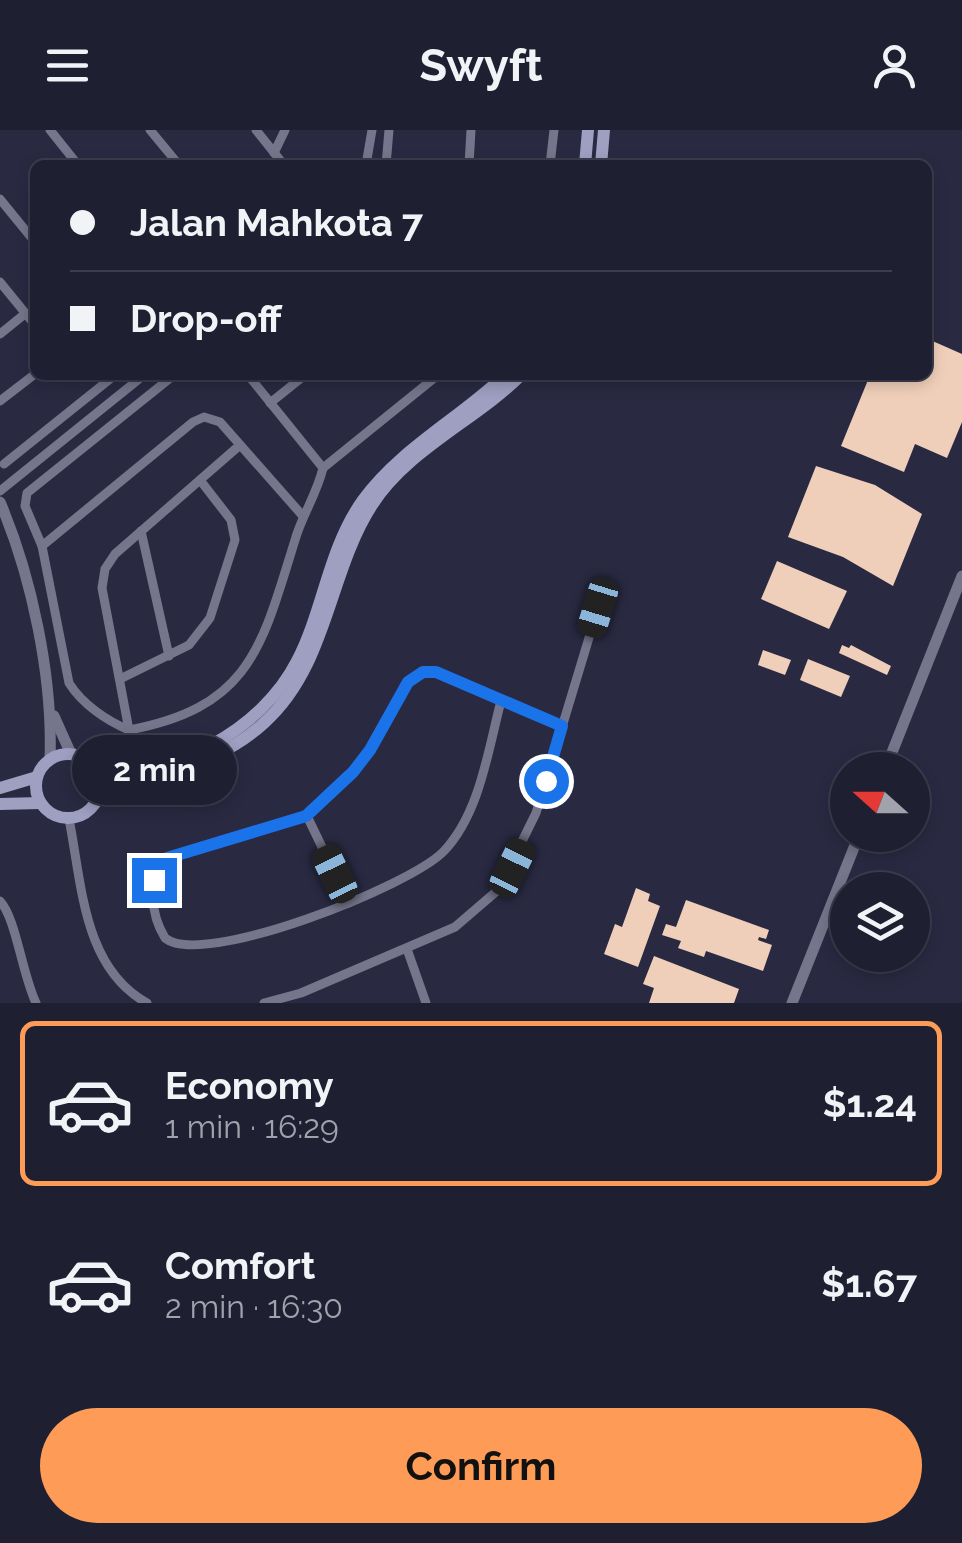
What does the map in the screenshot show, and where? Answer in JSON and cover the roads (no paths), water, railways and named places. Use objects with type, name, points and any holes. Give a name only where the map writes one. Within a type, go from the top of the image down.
[{"type":"main road","points":[[585,160],[588,130]]},
{"type":"main road","points":[[601,160],[604,130]]},
{"type":"main road","points":[[0,788],[37,777],[50,759],[71,754],[94,767],[124,771],[192,754],[239,728],[256,713],[299,658],[342,535],[367,495],[408,454],[505,380]]},
{"type":"main road","points":[[37,777],[40,803],[52,815],[69,819],[88,812],[100,794],[123,783],[201,762],[266,722],[310,662],[354,541],[374,502],[405,469],[505,380]]},
{"type":"main road","points":[[94,767],[100,794]]},
{"type":"main road","points":[[0,804],[40,803]]},
{"type":"street","points":[[50,130],[74,160]]},
{"type":"street","points":[[150,130],[175,160]]},
{"type":"street","points":[[256,130],[280,160]]},
{"type":"street","points":[[274,152],[284,130]]},
{"type":"street","points":[[367,160],[372,130]]},
{"type":"street","points":[[386,160],[389,130]]},
{"type":"street","points":[[469,160],[471,130]]},
{"type":"street","points":[[551,160],[554,130]]},
{"type":"street","points":[[0,199],[30,236]]},
{"type":"street","points":[[0,282],[30,318]]},
{"type":"street","points":[[0,334],[26,313]]},
{"type":"street","points":[[0,401],[30,378]]},
{"type":"street","points":[[4,464],[110,380]]},
{"type":"street","points":[[0,491],[137,380]]},
{"type":"street","points":[[168,380],[27,493],[25,506],[42,546],[69,684],[109,720],[129,730],[185,716],[220,694],[242,672],[268,627],[302,516],[317,491],[323,468],[432,380]]},
{"type":"street","points":[[252,380],[323,468]]},
{"type":"street","points":[[270,403],[299,380]]},
{"type":"street","points":[[42,546],[199,419],[218,420],[302,516]]},
{"type":"street","points":[[129,730],[102,578],[112,558],[240,446]]},
{"type":"street","points":[[120,680],[192,642],[210,618],[235,546],[231,520],[200,480]]},
{"type":"street","points":[[0,502],[19,549],[52,712],[71,754]]},
{"type":"street","points":[[142,531],[169,656]]},
{"type":"street","points":[[892,752],[962,576]]},
{"type":"street","points":[[264,1003],[300,992],[455,927],[498,890],[530,827],[598,608]]},
{"type":"street","points":[[501,701],[475,796],[446,850],[395,884],[256,934],[189,947],[170,943],[162,933],[153,890],[156,871],[167,858],[306,816],[353,772],[384,728],[408,682],[417,674],[436,672],[562,726]]},
{"type":"street","points":[[50,759],[52,712]]},
{"type":"street","points":[[306,816],[349,903]]},
{"type":"street","points":[[69,819],[101,959],[120,984],[147,1003]]},
{"type":"street","points":[[792,1003],[852,852]]},
{"type":"street","points":[[0,901],[10,914],[24,976],[36,1003]]},
{"type":"street","points":[[406,949],[426,1003]]},
{"type":"street","points":[[300,992],[306,1003]]}]
